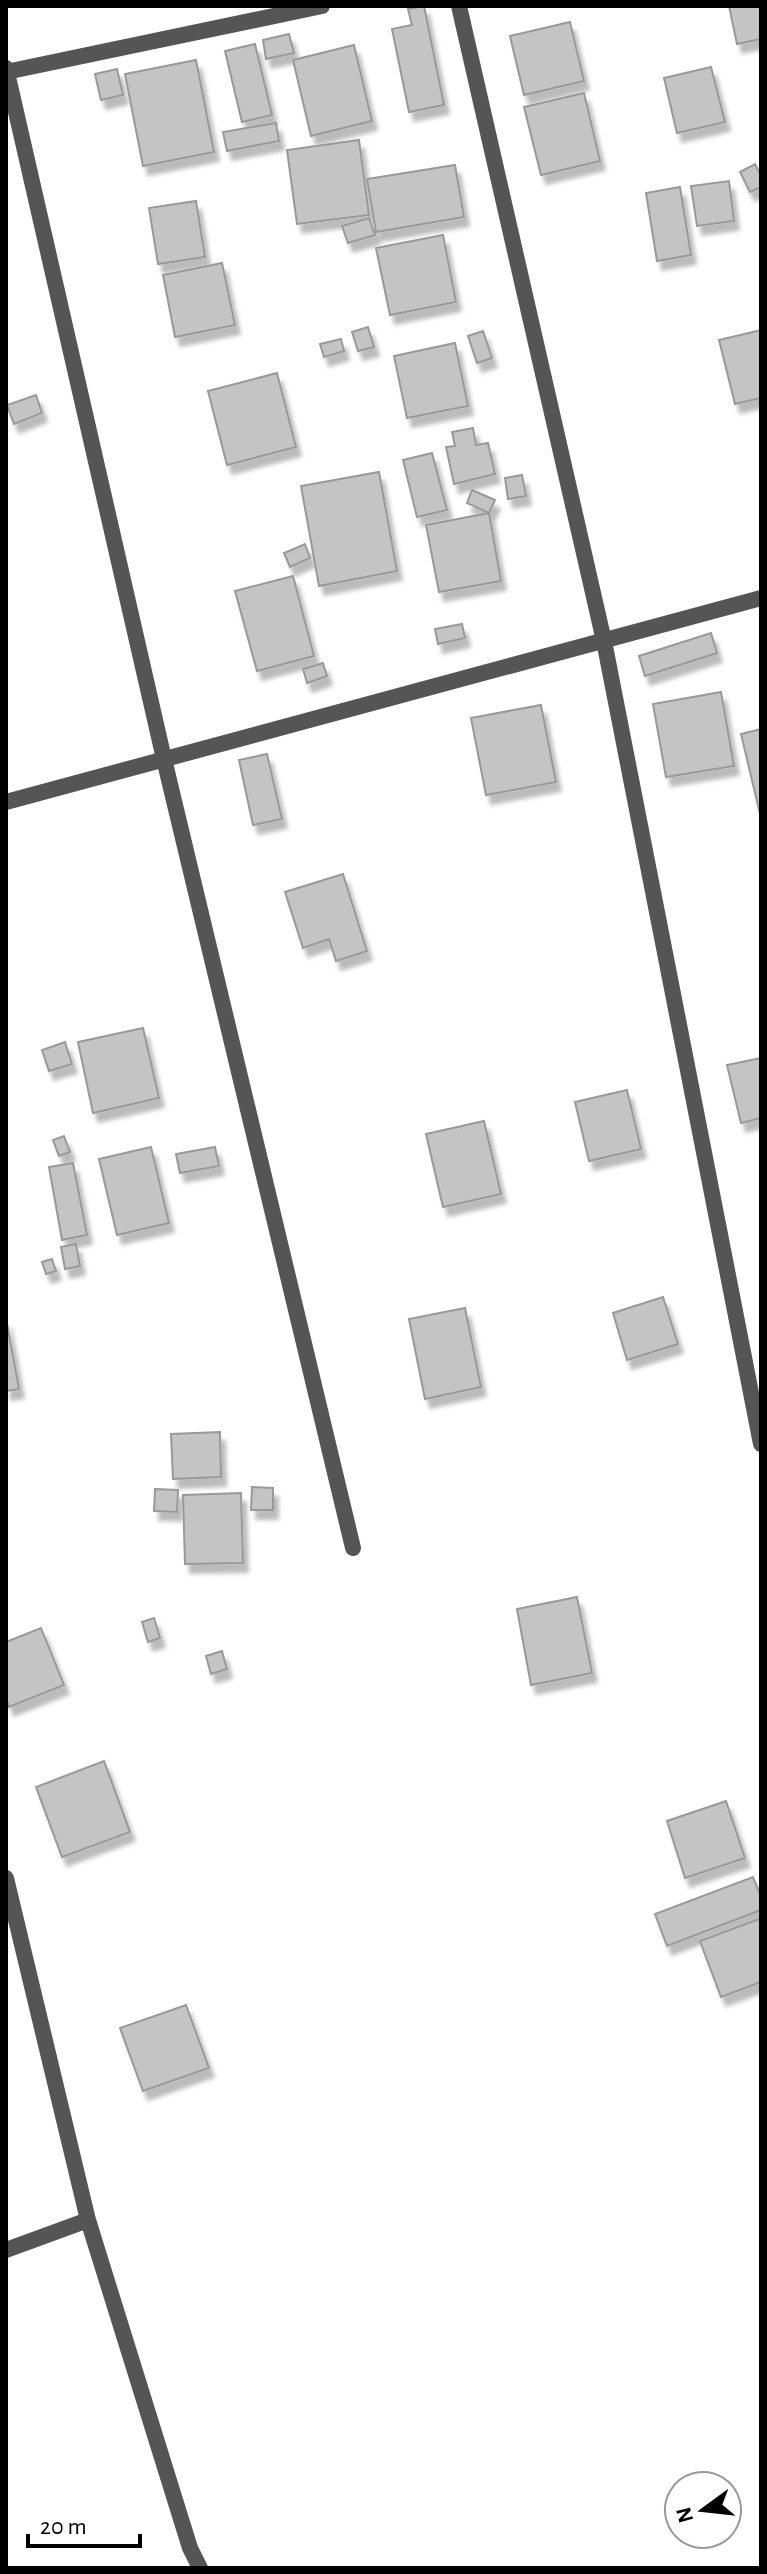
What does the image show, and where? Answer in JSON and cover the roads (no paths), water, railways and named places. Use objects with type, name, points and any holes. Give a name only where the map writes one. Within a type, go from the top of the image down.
[{"type":"street","points":[[322,6],[6,71],[164,759],[353,1548]]},
{"type":"street","points":[[459,6],[604,641],[761,1444]]},
{"type":"street","points":[[6,802],[761,598]]},
{"type":"street","points":[[6,1878],[88,2220],[190,2548],[200,2568]]},
{"type":"street","points":[[6,2250],[88,2220]]}]
